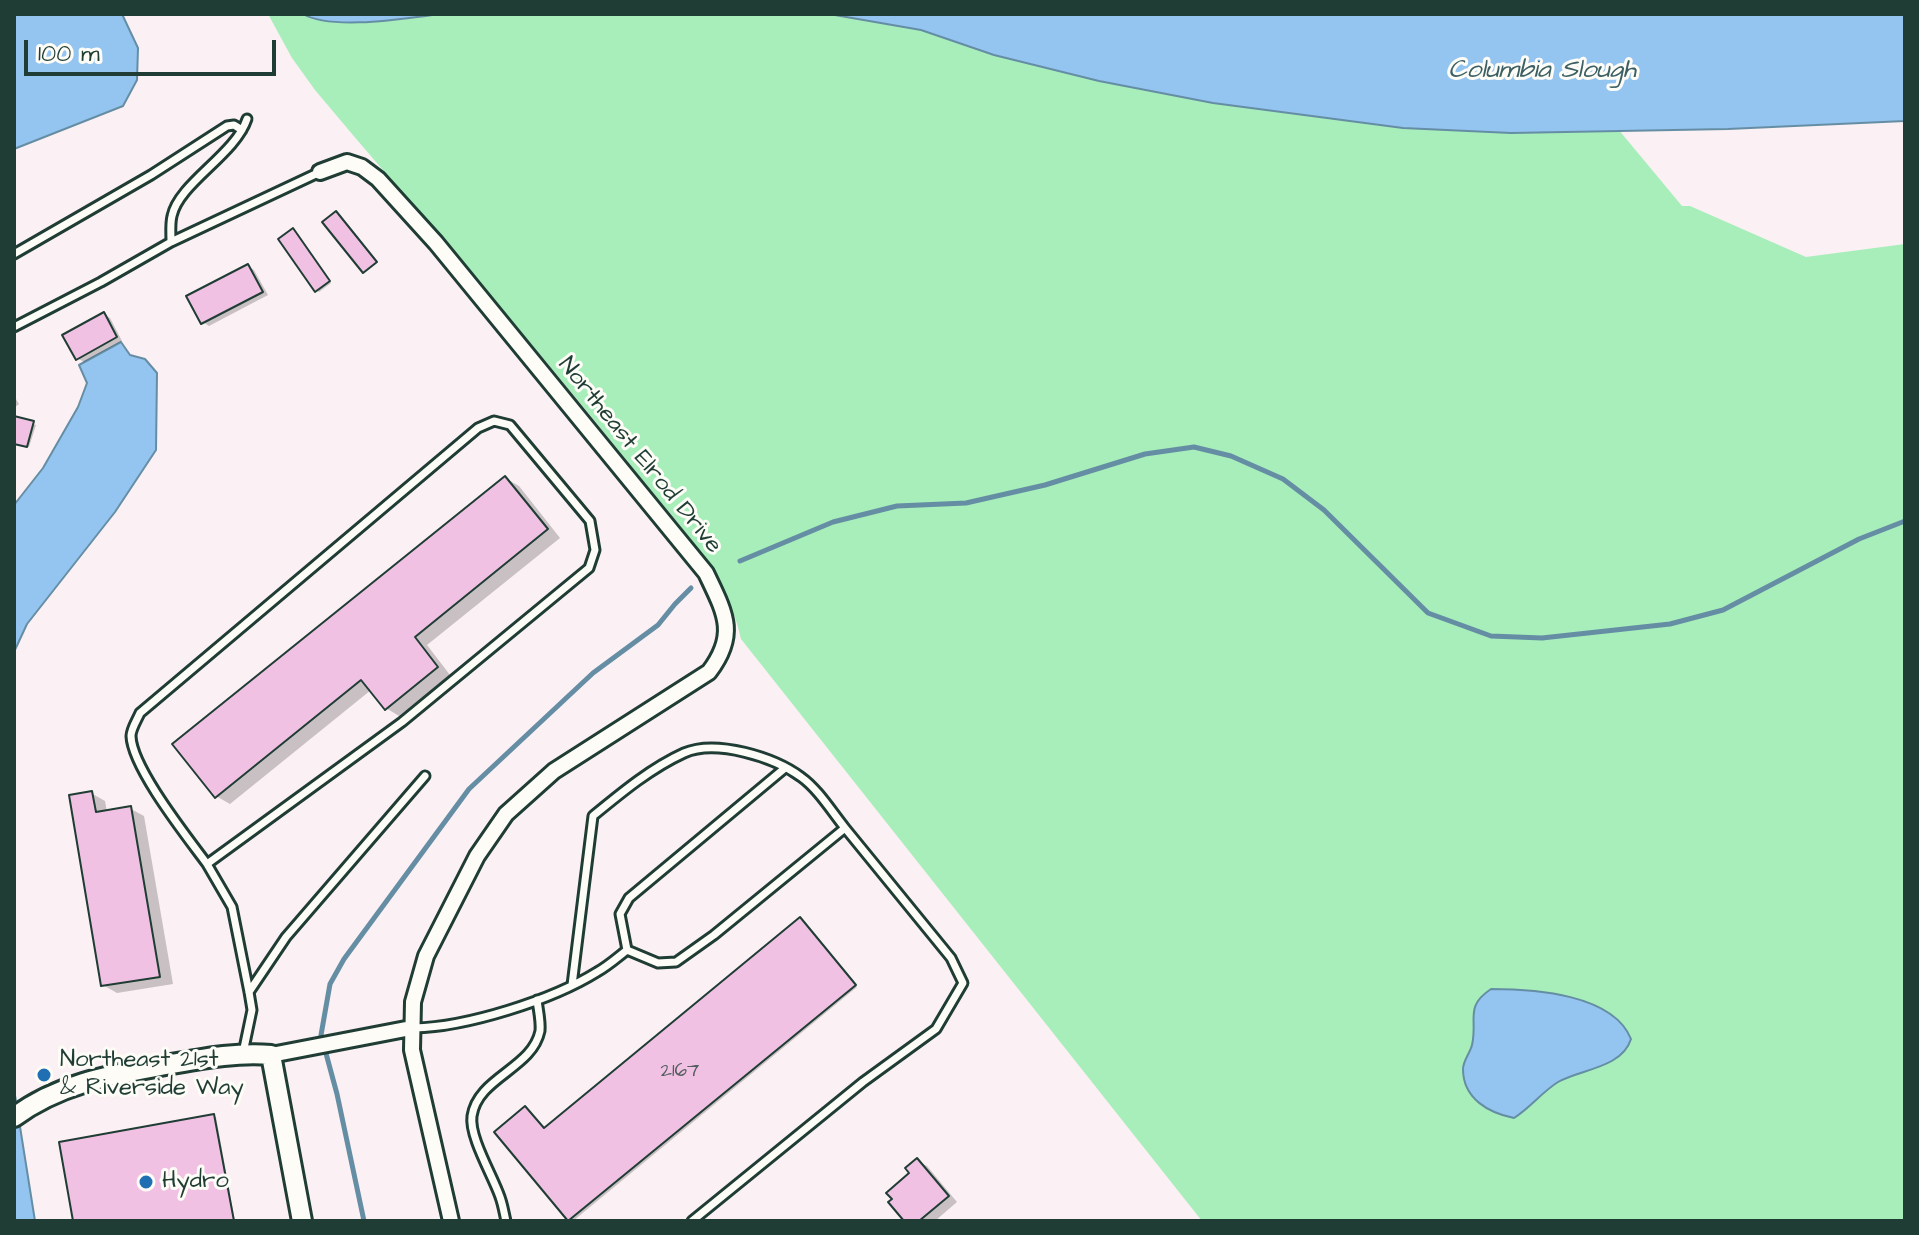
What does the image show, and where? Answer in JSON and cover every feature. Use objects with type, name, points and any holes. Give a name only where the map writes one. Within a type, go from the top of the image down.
[{"type":"street","name":"Northeast Elrod Drive","points":[[320,172],[347,162],[362,167],[378,179],[436,243],[706,573],[727,622],[724,648],[709,672],[554,771],[506,814],[477,856],[426,956],[413,1002],[412,1050],[451,1221]]},
{"type":"street","points":[[14,1117],[63,1089],[106,1075],[243,1053],[271,1055],[293,1052],[411,1028]]},
{"type":"street","points":[[271,1055],[302,1221]]},
{"type":"lane","points":[[171,242],[172,214],[182,197],[242,130],[247,119]]},
{"type":"lane","points":[[14,254],[151,175],[227,126],[234,125],[242,130]]},
{"type":"lane","points":[[14,327],[171,242],[320,172]]},
{"type":"lane","points":[[207,864],[402,722],[589,568],[595,550],[590,521],[510,425],[494,421],[478,428],[140,713],[131,735],[137,757],[232,907],[252,1010],[243,1053]]},
{"type":"lane","points":[[572,985],[593,816],[626,789],[685,753],[708,748],[771,760],[802,778],[951,958],[963,983],[936,1029],[863,1082],[692,1221]]},
{"type":"lane","points":[[627,950],[620,914],[629,898],[785,768]]},
{"type":"lane","points":[[249,992],[286,937],[425,776]]},
{"type":"lane","points":[[627,950],[658,963],[676,962],[714,935],[845,828]]},
{"type":"lane","points":[[411,1028],[442,1027],[537,1000],[598,972],[627,950]]},
{"type":"lane","points":[[506,1221],[501,1197],[471,1119],[476,1102],[529,1051],[540,1031],[537,1000]]},
{"type":"green space","points":[[268,14],[303,14],[327,21],[400,20],[441,14],[829,14],[921,30],[994,55],[1099,81],[1213,103],[1403,128],[1511,133],[1618,129],[1682,206],[1690,206],[1806,257],[1905,244],[1905,1221],[1202,1221],[741,639],[723,590],[679,524],[315,90],[292,58]]},
{"type":"water","points":[[14,14],[122,14],[138,48],[137,80],[123,106],[14,149]]},
{"type":"water","points":[[303,14],[441,14],[350,23],[316,19]]},
{"type":"water","name":"Columbia Slough","points":[[829,14],[1905,14],[1905,121],[1728,129],[1511,133],[1403,128],[1213,103],[1099,81],[994,55],[921,30]]},
{"type":"water","points":[[121,342],[130,355],[145,359],[157,373],[156,450],[115,512],[27,624],[14,652],[14,505],[43,468],[78,407],[87,383],[79,365]]},
{"type":"water","points":[[1491,989],[1528,990],[1590,1003],[1622,1024],[1631,1039],[1619,1056],[1558,1082],[1514,1118],[1495,1112],[1479,1103],[1467,1089],[1463,1069],[1472,1045],[1477,1002]]},
{"type":"water","points":[[14,1089],[35,1221],[14,1221]]},
{"type":"building","points":[[336,211],[377,262],[363,273],[322,222]]},
{"type":"building","points":[[293,228],[330,281],[315,292],[278,239]]},
{"type":"building","points":[[248,264],[263,292],[201,324],[186,296]]},
{"type":"building","points":[[104,312],[117,337],[76,360],[62,335]]},
{"type":"building","points":[[14,416],[34,421],[27,447],[14,444]]},
{"type":"building","points":[[505,476],[548,529],[415,637],[438,667],[385,710],[361,680],[215,798],[172,744]]},
{"type":"building","points":[[92,791],[96,812],[131,806],[160,977],[101,986],[69,795]]},
{"type":"building","points":[[800,917],[856,985],[568,1221],[494,1132],[525,1106],[544,1128]]},
{"type":"building","name":"Hydro","points":[[214,1114],[234,1221],[73,1221],[59,1142]]},
{"type":"building","points":[[917,1158],[949,1196],[919,1221],[904,1221],[888,1202],[892,1199],[886,1193],[909,1173],[905,1168]]},
{"type":"waterway","points":[[740,561],[833,522],[897,506],[966,503],[1045,485],[1145,454],[1194,447],[1231,456],[1283,479],[1324,510],[1428,613],[1491,636],[1542,638],[1670,624],[1723,610],[1859,539],[1905,521]]},
{"type":"waterway","points":[[364,1221],[321,1035],[330,984],[344,959],[469,789],[593,673],[658,625],[691,588]]},
{"type":"place","name":"Northeast 21st & Riverside Way","points":[[44,1075]]},
{"type":"place","name":"Hydro","points":[[146,1182]]}]
